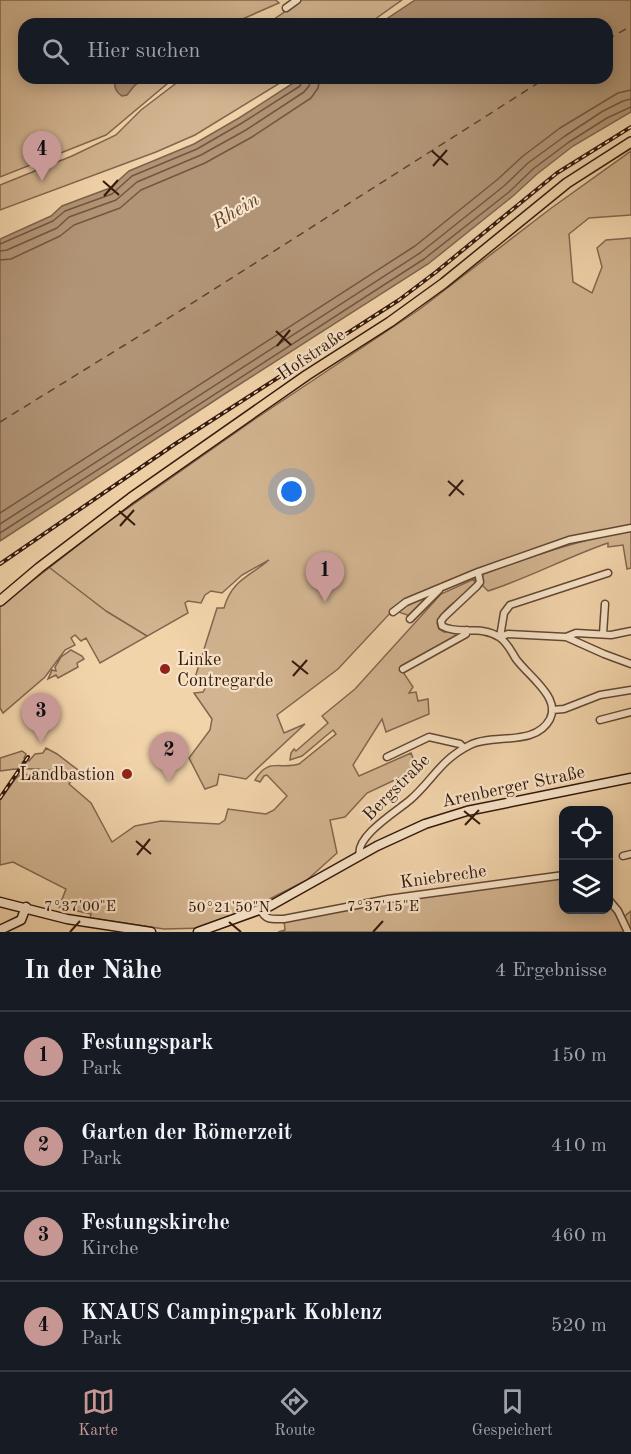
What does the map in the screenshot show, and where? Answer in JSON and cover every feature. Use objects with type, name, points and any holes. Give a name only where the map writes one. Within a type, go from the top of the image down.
[{"type":"main road","name":"Hofstraße","points":[[0,601],[131,498],[307,375],[412,306],[444,283],[567,183],[631,142]]},
{"type":"main road","name":"Hofstraße","points":[[0,595],[17,586]]},
{"type":"main road","name":"Arenberger Straße","points":[[198,932],[261,910],[420,826],[461,812],[631,778]]},
{"type":"main road","points":[[0,902],[67,919],[151,932]]},
{"type":"main road","points":[[0,930],[22,919],[23,907]]},
{"type":"street","points":[[286,8],[297,0]]},
{"type":"street","points":[[393,612],[406,602],[478,572],[569,540],[631,528]]},
{"type":"street","points":[[478,572],[480,582],[441,621],[444,628],[487,632],[500,638],[543,688],[551,702],[552,710],[561,710],[619,688],[631,690]]},
{"type":"street","points":[[500,638],[504,613],[513,603],[608,573]]},
{"type":"street","points":[[410,619],[444,586]]},
{"type":"street","points":[[406,602],[409,606],[420,609]]},
{"type":"street","points":[[603,634],[605,604]]},
{"type":"street","points":[[403,669],[466,634],[467,630]]},
{"type":"street","points":[[566,637],[576,633],[603,634],[631,631]]},
{"type":"street","points":[[500,638],[508,634],[566,637],[631,664]]},
{"type":"street","name":"Bergstraße","points":[[360,856],[359,851],[362,844],[381,822],[412,798],[445,760],[480,741],[518,738],[532,734],[548,722],[552,710]]},
{"type":"street","points":[[600,720],[631,712]]},
{"type":"street","name":"Bergstraße","points":[[387,757],[429,737],[460,744],[465,748]]},
{"type":"street","points":[[623,856],[631,854]]},
{"type":"street","name":"Kniebreche","points":[[261,910],[267,918],[284,919],[388,899],[559,876]]},
{"type":"street","points":[[613,904],[628,932]]},
{"type":"shaded area","points":[[0,0],[276,0],[279,3],[245,18],[18,18],[18,84],[167,84],[106,135],[0,177]]},
{"type":"shaded area","points":[[302,0],[402,0],[376,18],[276,18]]},
{"type":"shaded area","points":[[175,84],[278,84],[195,135],[156,152],[0,210],[0,185],[72,156],[116,135],[141,110]]},
{"type":"shaded area","points":[[631,151],[631,215],[589,218],[569,234],[573,282],[592,293],[602,267],[597,248],[606,240],[631,238],[631,526],[569,539],[440,585],[410,616],[393,610],[338,669],[277,715],[284,733],[305,724],[246,779],[219,774],[217,785],[205,789],[189,758],[210,730],[212,719],[194,693],[203,692],[207,685],[202,682],[193,684],[217,608],[224,608],[236,585],[269,560],[242,575],[222,593],[211,591],[205,595],[201,603],[188,601],[185,603],[188,613],[100,663],[86,638],[81,641],[75,635],[71,638],[75,645],[65,650],[45,677],[3,713],[0,708],[0,606],[108,522],[255,419],[420,309],[550,209]]},
{"type":"shaded area","points":[[631,531],[631,568],[627,569],[623,545],[608,547],[608,543],[488,591],[481,584],[483,574],[574,544]]},
{"type":"shaded area","points":[[474,579],[475,583],[471,588],[444,611],[437,623],[439,629],[444,632],[464,632],[401,669],[413,687],[409,693],[416,692],[418,701],[428,699],[429,714],[386,732],[382,719],[353,765],[359,776],[411,753],[417,768],[399,781],[399,778],[367,793],[345,817],[330,820],[337,853],[307,880],[250,909],[205,928],[164,929],[90,918],[91,914],[59,907],[66,889],[13,862],[0,865],[0,800],[21,774],[72,780],[69,784],[91,803],[112,842],[135,826],[161,821],[219,824],[225,820],[228,809],[266,814],[274,810],[287,796],[267,775],[260,782],[255,780],[260,773],[270,766],[299,764],[336,734],[333,730],[302,756],[290,760],[294,749],[296,751],[328,723],[322,716],[355,689],[441,594]]},
{"type":"shaded area","points":[[71,650],[84,659],[77,663],[78,667],[58,678],[56,675],[48,679],[52,670],[56,671],[55,667],[61,657]]},
{"type":"shaded area","points":[[46,748],[82,773],[70,774],[30,769],[0,771],[0,758],[22,751],[26,754],[24,758],[29,761],[35,754],[43,753]]},
{"type":"shaded area","points":[[559,879],[559,914],[613,914],[613,907],[622,918],[631,911],[631,932],[278,932],[285,930],[284,920],[389,901]]},
{"type":"water","name":"Rhein","points":[[415,0],[631,0],[631,112],[573,146],[428,264],[0,541],[0,239],[51,216],[62,206],[110,188],[129,171],[194,144],[292,84],[613,84],[613,18],[388,18]]},
{"type":"water","points":[[115,84],[137,84],[127,95],[122,96]]},
{"type":"waterway","points":[[50,568],[106,611],[147,636]]},
{"type":"ferry route","points":[[613,36],[631,26]]},
{"type":"ferry route","points":[[0,422],[183,309],[537,84]]},
{"type":"railway","points":[[0,564],[175,444],[399,300],[557,173],[631,127]]},
{"type":"railway","points":[[0,798],[28,757]]},
{"type":"place","name":"KNAUS Campingpark Koblenz","points":[[42,181]]},
{"type":"place","name":"Festungspark","points":[[325,602]]},
{"type":"place","name":"Linke Contregarde","points":[[165,669]]},
{"type":"place","name":"Festungskirche","points":[[41,743]]},
{"type":"place","name":"Landbastion","points":[[127,774]]},
{"type":"place","name":"Garten der Römerzeit","points":[[169,782]]}]
